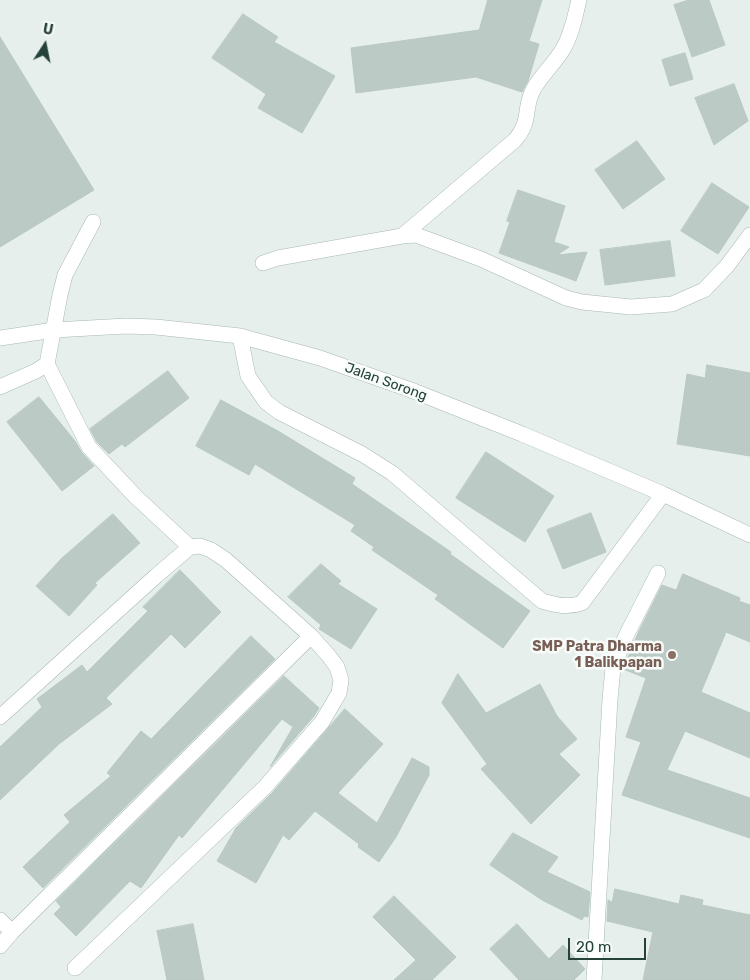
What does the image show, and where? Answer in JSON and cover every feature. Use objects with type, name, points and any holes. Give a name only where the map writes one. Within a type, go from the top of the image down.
[{"type":"street","points":[[402,236],[514,140],[522,131],[527,119],[530,97],[534,88],[564,48],[574,23],[579,0]]},
{"type":"street","points":[[93,222],[65,275],[47,364],[89,447],[136,497],[190,547]]},
{"type":"street","points":[[263,263],[278,258],[416,235],[481,259],[566,298],[582,302],[631,307],[672,304],[704,290],[727,266],[750,235]]},
{"type":"street","name":"Jalan Sorong","points":[[0,338],[54,330],[126,326],[156,326],[240,336],[320,358],[411,390],[522,434],[663,494],[750,535]]},
{"type":"street","points":[[240,336],[248,376],[266,402],[278,412],[362,454],[392,473],[542,601],[563,607],[582,604],[663,494]]},
{"type":"street","points":[[0,387],[47,364]]},
{"type":"street","points":[[0,716],[190,547],[200,546],[211,550],[226,560],[311,636],[338,667],[341,680],[339,693],[322,722],[265,788],[75,968]]},
{"type":"street","points":[[594,980],[609,709],[613,668],[626,636],[658,573]]},
{"type":"street","points":[[0,946],[311,636]]},
{"type":"street","points":[[0,920],[12,932]]},
{"type":"building","points":[[488,0],[542,0],[529,41],[539,44],[528,81],[522,92],[476,77],[356,93],[351,48],[479,30]]},
{"type":"building","points":[[689,0],[709,0],[725,45],[692,57],[674,5]]},
{"type":"building","points":[[243,14],[278,37],[274,42],[335,76],[302,133],[258,108],[266,94],[212,58]]},
{"type":"building","points":[[0,37],[94,190],[0,247]]},
{"type":"building","points":[[685,53],[693,79],[670,86],[662,60]]},
{"type":"building","points":[[734,84],[748,121],[714,145],[695,98]]},
{"type":"building","points":[[637,141],[665,179],[623,209],[595,170]]},
{"type":"building","points":[[712,183],[749,207],[718,254],[681,231]]},
{"type":"building","points":[[518,190],[565,206],[554,242],[569,247],[557,255],[587,252],[576,281],[499,253],[510,222],[507,221]]},
{"type":"building","points":[[670,241],[675,276],[605,285],[600,250]]},
{"type":"building","points":[[707,365],[750,373],[750,456],[677,444],[687,374],[705,378]]},
{"type":"building","points":[[168,371],[189,398],[125,447],[122,444],[109,454],[97,442],[90,429]]},
{"type":"building","points":[[39,397],[94,466],[62,491],[7,422]]},
{"type":"building","points":[[221,400],[278,431],[355,478],[352,484],[451,552],[450,554],[530,611],[503,648],[435,599],[438,595],[372,550],[374,547],[351,531],[355,525],[255,464],[249,475],[196,446]]},
{"type":"building","points":[[486,452],[554,496],[525,542],[456,498]]},
{"type":"building","points":[[591,513],[606,552],[563,569],[547,530]]},
{"type":"building","points":[[113,514],[140,543],[95,583],[97,585],[69,616],[36,586],[62,558]]},
{"type":"building","points":[[321,564],[341,581],[338,584],[377,609],[351,649],[319,629],[321,625],[288,597]]},
{"type":"building","points":[[180,570],[221,612],[185,648],[171,634],[106,698],[112,704],[59,744],[0,800],[0,747],[42,707],[37,699],[82,665],[87,672],[148,611],[143,607]]},
{"type":"building","name":"SMP Patra Dharma 1 Balikpapan","points":[[683,574],[740,598],[739,601],[750,605],[750,642],[726,632],[701,692],[750,713],[750,758],[685,731],[667,770],[750,798],[750,838],[622,795],[641,742],[626,737],[646,678],[623,669],[662,585],[676,590]]},
{"type":"building","points":[[251,636],[275,659],[43,888],[23,867],[70,822],[64,815],[111,776],[107,773],[141,731],[151,739]]},
{"type":"building","points":[[458,674],[486,713],[540,684],[557,716],[577,739],[559,754],[580,775],[531,824],[481,769],[487,764],[442,703]]},
{"type":"building","points":[[284,676],[319,708],[314,716],[270,767],[293,727],[282,719],[182,838],[179,835],[141,888],[130,881],[76,936],[54,914],[61,907],[56,901]]},
{"type":"building","points":[[345,709],[383,744],[338,793],[377,823],[412,758],[429,767],[429,775],[396,837],[379,862],[358,847],[359,844],[315,811],[289,840],[283,835],[256,883],[217,861],[236,828],[272,793]]},
{"type":"building","points":[[513,833],[558,857],[547,872],[590,892],[588,917],[584,916],[582,920],[542,900],[490,865]]},
{"type":"building","points":[[615,889],[679,904],[681,895],[703,900],[702,905],[750,915],[750,980],[643,980],[653,932],[607,921],[608,900],[612,902]]},
{"type":"building","points":[[394,896],[456,957],[432,980],[394,980],[416,960],[373,917]]},
{"type":"building","points":[[193,924],[204,980],[167,980],[157,931]]},
{"type":"building","points":[[517,924],[549,959],[563,945],[585,969],[574,980],[519,980],[490,949]]},
{"type":"place","name":"SMP Patra Dharma 1 Balikpapan","points":[[672,655]]}]
